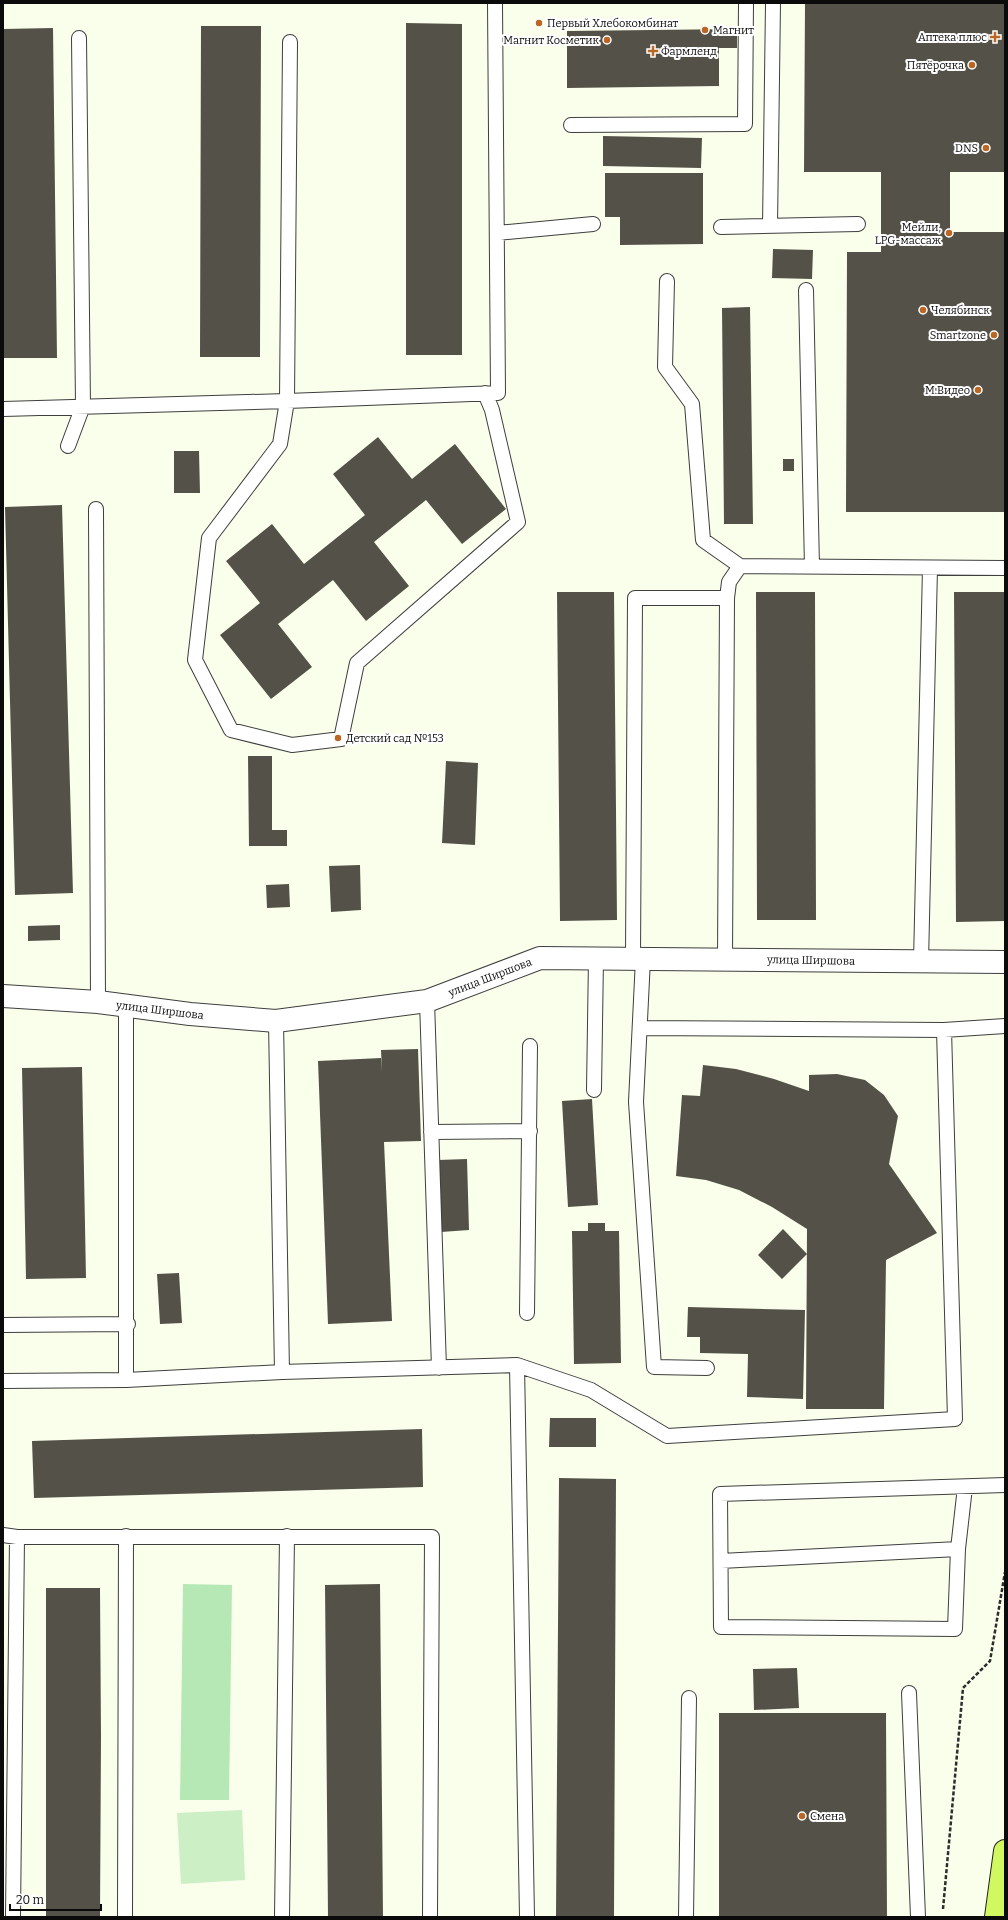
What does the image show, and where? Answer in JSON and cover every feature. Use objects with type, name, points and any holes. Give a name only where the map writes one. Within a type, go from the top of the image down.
[{"type":"main road","points":[[996,1917],[1005,1851]]},
{"type":"street","name":"улица Ширшова","points":[[3,996],[98,1002],[190,1014],[276,1020],[427,1001],[540,958],[1005,962]]},
{"type":"lane","points":[[3,409],[498,393],[495,3]]},
{"type":"lane","points":[[571,125],[745,124],[746,3]]},
{"type":"lane","points":[[770,226],[773,3]]},
{"type":"lane","points":[[68,446],[83,406],[79,38]]},
{"type":"lane","points":[[290,42],[287,401],[280,444],[209,538],[195,660],[231,730],[292,744],[341,739],[358,663],[518,522],[492,410],[485,393]]},
{"type":"lane","points":[[497,233],[593,224]]},
{"type":"lane","points":[[721,227],[858,224]]},
{"type":"lane","points":[[668,281],[665,367],[692,404],[703,540],[740,566],[1005,568]]},
{"type":"lane","points":[[806,290],[812,567]]},
{"type":"lane","points":[[96,509],[98,1002]]},
{"type":"lane","points":[[725,959],[727,598],[729,582],[740,566]]},
{"type":"lane","points":[[921,962],[930,568]]},
{"type":"lane","points":[[707,1368],[654,1367],[636,1102],[640,1028],[635,598],[727,598]]},
{"type":"lane","points":[[594,1090],[596,958]]},
{"type":"lane","points":[[427,1001],[439,1368]]},
{"type":"lane","points":[[126,1006],[128,1324],[126,1380]]},
{"type":"lane","points":[[276,1020],[282,1372]]},
{"type":"lane","points":[[640,1028],[944,1030],[1005,1026]]},
{"type":"lane","points":[[3,1381],[126,1380],[282,1372],[517,1365],[591,1390],[667,1436],[955,1419],[944,1030]]},
{"type":"lane","points":[[527,1314],[530,1046]]},
{"type":"lane","points":[[431,1132],[530,1131]]},
{"type":"lane","points":[[3,1325],[128,1324]]},
{"type":"lane","points":[[517,1365],[527,1917]]},
{"type":"lane","points":[[965,1487],[958,1550],[955,1629],[721,1627],[720,1494],[1005,1485]]},
{"type":"lane","points":[[13,1917],[10,1536],[432,1537],[430,1917]]},
{"type":"lane","points":[[125,1917],[126,1536]]},
{"type":"lane","points":[[282,1917],[287,1536]]},
{"type":"lane","points":[[721,1561],[958,1550]]},
{"type":"lane","points":[[908,1692],[918,1917]]},
{"type":"lane","points":[[686,1917],[689,1698]]},
{"type":"path","points":[[942,1917],[963,1688],[990,1660],[1005,1572]]},
{"type":"green space","points":[[183,1584],[232,1585],[229,1800],[180,1800]]},
{"type":"green space","points":[[242,1810],[245,1880],[181,1884],[177,1813]]},
{"type":"building","points":[[805,3],[1005,3],[1005,172],[950,172],[950,232],[1005,232],[1005,512],[846,512],[847,252],[881,252],[881,172],[804,172]]},
{"type":"building","points":[[406,23],[462,24],[462,355],[406,355]]},
{"type":"building","points":[[201,26],[261,26],[260,357],[200,357]]},
{"type":"building","points":[[53,28],[57,358],[3,358],[3,29]]},
{"type":"building","points":[[737,29],[737,48],[719,48],[719,86],[567,88],[567,31]]},
{"type":"building","points":[[603,136],[702,138],[701,168],[603,166]]},
{"type":"building","points":[[605,173],[703,173],[703,244],[620,245],[620,217],[605,217]]},
{"type":"building","points":[[773,249],[813,250],[812,279],[772,278]]},
{"type":"building","points":[[750,307],[753,524],[724,524],[722,308]]},
{"type":"building","points":[[378,437],[412,479],[455,444],[506,509],[462,544],[426,500],[374,542],[409,586],[366,621],[333,580],[278,624],[312,667],[271,699],[220,635],[260,603],[226,561],[272,524],[304,564],[365,515],[333,474]]},
{"type":"building","points":[[174,451],[199,451],[200,493],[174,493]]},
{"type":"building","points":[[783,459],[794,459],[794,471],[783,471]]},
{"type":"building","points":[[62,505],[73,893],[15,895],[5,507]]},
{"type":"building","points":[[557,592],[614,592],[617,920],[560,921]]},
{"type":"building","points":[[756,592],[815,592],[816,920],[757,920]]},
{"type":"building","points":[[954,592],[1005,592],[1005,921],[956,922]]},
{"type":"building","points":[[248,756],[272,756],[272,830],[287,830],[287,846],[249,846]]},
{"type":"building","points":[[446,761],[478,763],[475,845],[442,843]]},
{"type":"building","points":[[360,865],[361,910],[331,912],[329,866]]},
{"type":"building","points":[[289,884],[290,907],[267,908],[266,885]]},
{"type":"building","points":[[60,925],[60,940],[28,941],[28,926]]},
{"type":"building","points":[[418,1049],[421,1141],[384,1142],[392,1321],[328,1324],[318,1061],[381,1058],[382,1072],[381,1050]]},
{"type":"building","points":[[703,1065],[736,1069],[774,1079],[809,1091],[809,1075],[837,1074],[865,1080],[884,1095],[898,1116],[889,1164],[937,1233],[886,1260],[884,1409],[806,1409],[807,1229],[772,1207],[739,1190],[706,1180],[676,1176],[682,1095],[700,1096]]},
{"type":"building","points":[[82,1067],[86,1278],[26,1279],[22,1068]]},
{"type":"building","points":[[592,1099],[598,1205],[568,1207],[562,1101]]},
{"type":"building","points":[[467,1159],[469,1230],[441,1232],[438,1160]]},
{"type":"building","points":[[588,1223],[605,1223],[605,1231],[619,1231],[621,1363],[574,1364],[572,1231],[588,1231]]},
{"type":"building","points":[[783,1229],[807,1254],[782,1279],[758,1255]]},
{"type":"building","points":[[179,1273],[182,1323],[160,1324],[157,1274]]},
{"type":"building","points":[[688,1307],[805,1310],[803,1399],[747,1397],[748,1354],[700,1353],[700,1337],[687,1337]]},
{"type":"building","points":[[550,1418],[596,1418],[596,1447],[549,1447]]},
{"type":"building","points":[[422,1429],[423,1487],[34,1498],[32,1441]]},
{"type":"building","points":[[559,1478],[616,1479],[614,1917],[556,1917]]},
{"type":"building","points":[[380,1584],[383,1917],[328,1917],[325,1585]]},
{"type":"building","points":[[46,1588],[100,1588],[100,1917],[46,1917]]},
{"type":"building","points":[[797,1668],[799,1708],[754,1710],[753,1669]]},
{"type":"building","points":[[719,1713],[886,1713],[887,1917],[719,1917]]},
{"type":"place","name":"Первый Хлебокомбинат","points":[[539,23]]},
{"type":"place","name":"Магнит","points":[[705,30]]},
{"type":"place","name":"Аптека плюс","points":[[995,37]]},
{"type":"place","name":"Магнит Косметик","points":[[607,40]]},
{"type":"place","name":"Фармленд","points":[[653,51]]},
{"type":"place","name":"Пятёрочка","points":[[972,65]]},
{"type":"place","name":"DNS","points":[[986,148]]},
{"type":"place","name":"Мейли, LPG-массаж","points":[[949,233]]},
{"type":"place","name":"Челябинск","points":[[923,310]]},
{"type":"place","name":"Smartzone","points":[[994,335]]},
{"type":"place","name":"М.Видео","points":[[978,390]]},
{"type":"place","name":"Детский сад №153","points":[[338,738]]},
{"type":"place","name":"Смена","points":[[802,1816]]}]
